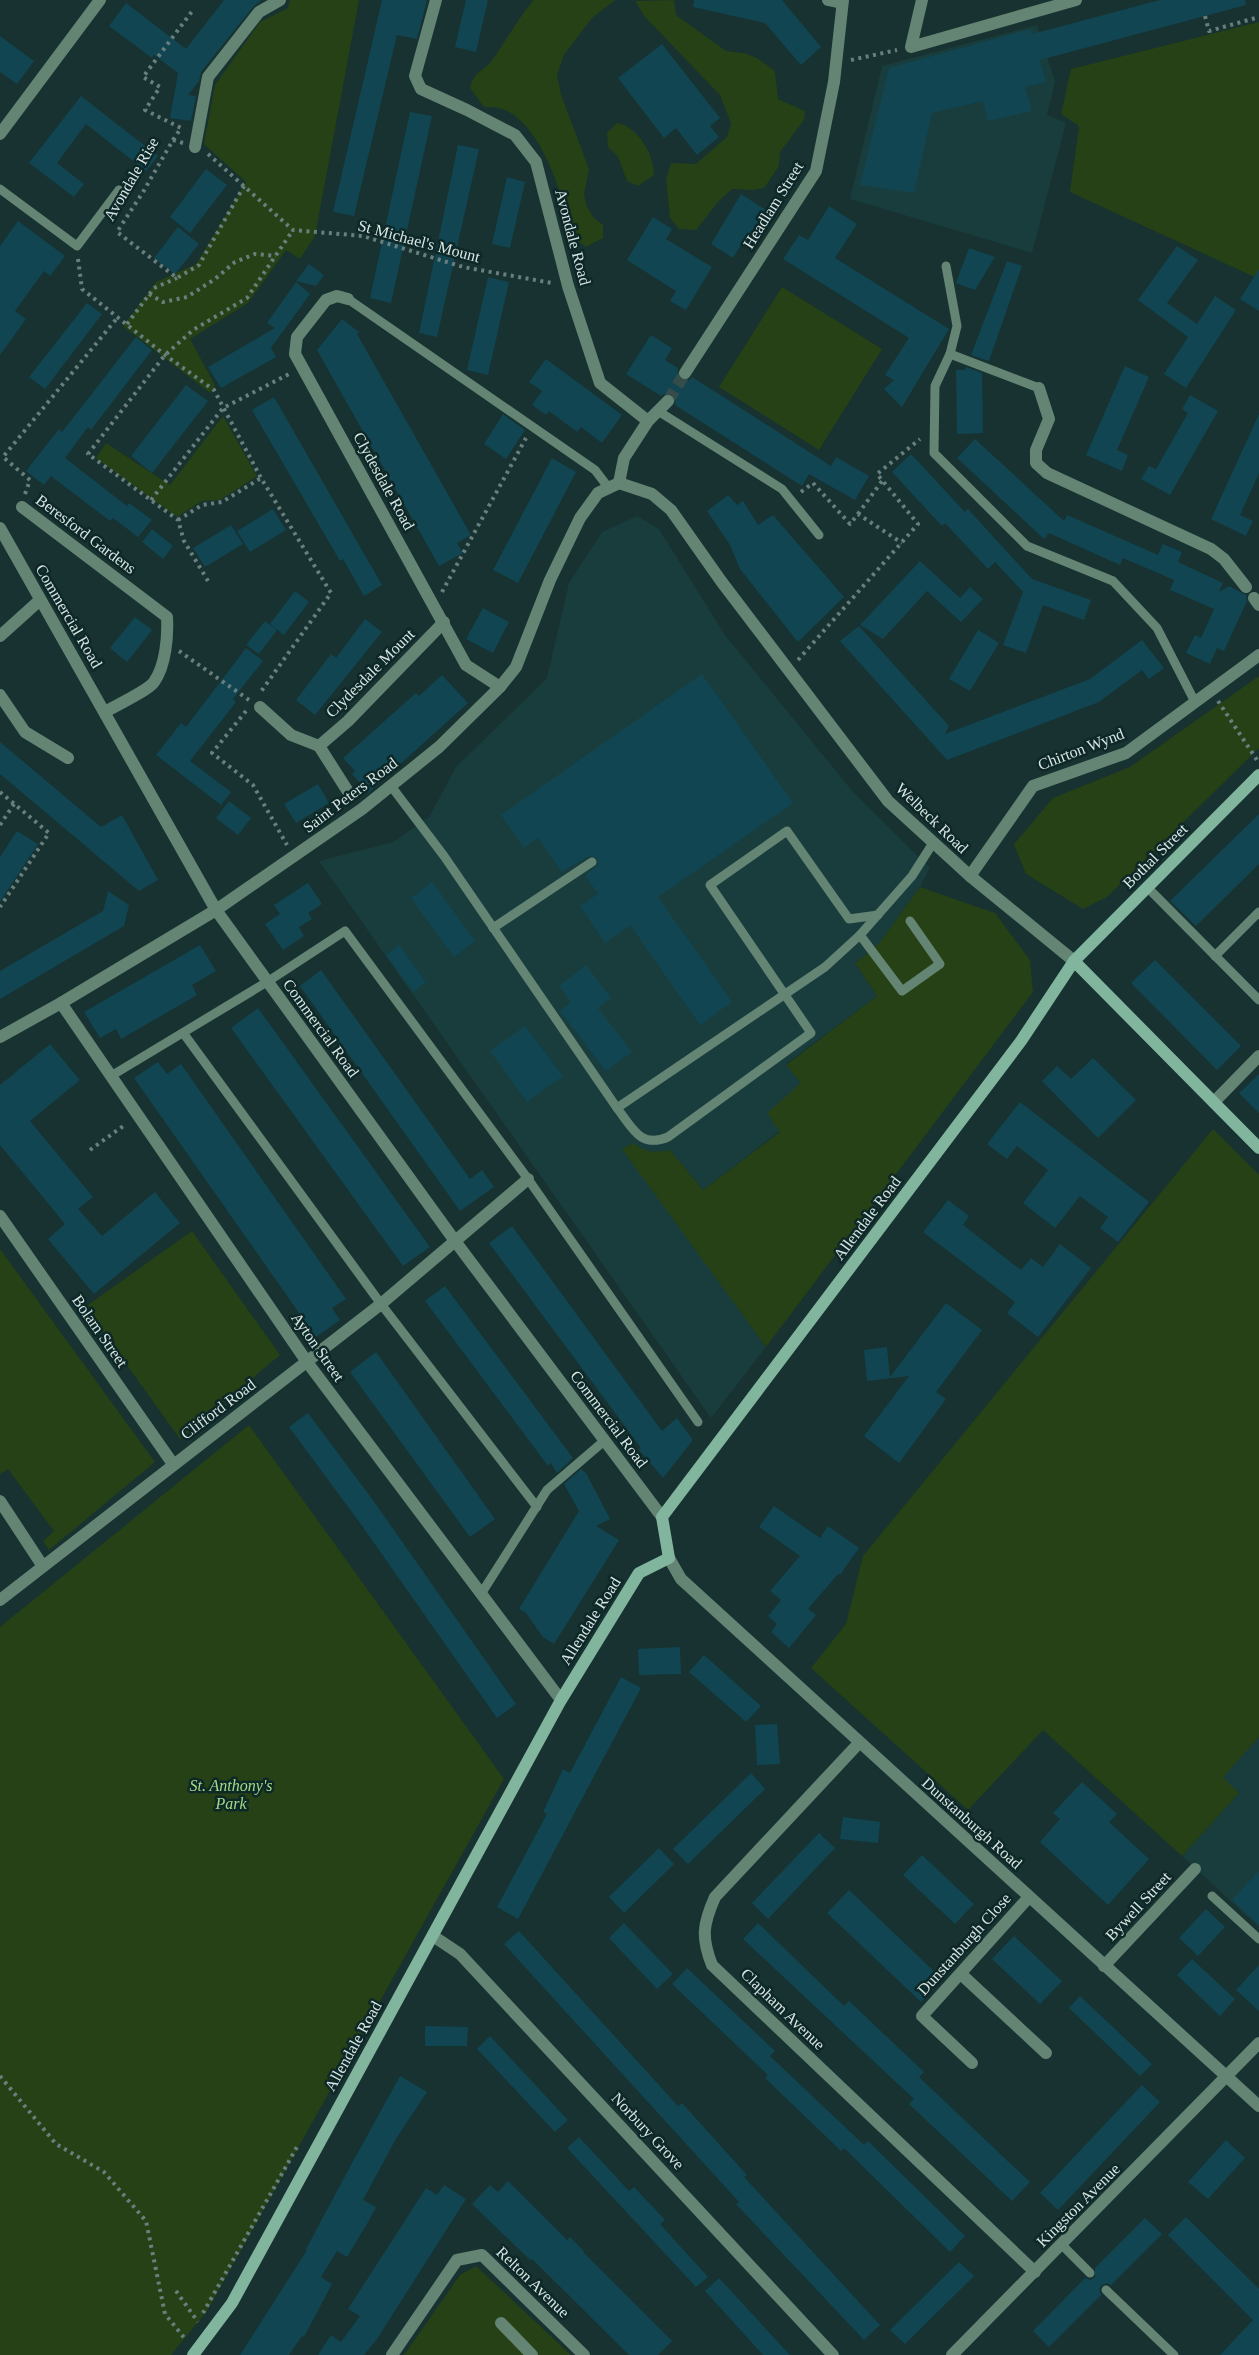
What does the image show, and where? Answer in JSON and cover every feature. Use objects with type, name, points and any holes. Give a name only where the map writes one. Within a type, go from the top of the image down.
[{"type":"main road","name":"Bothal Street","points":[[1074,960],[1259,775]]},
{"type":"main road","name":"Welbeck Road","points":[[1074,960],[1259,1148]]},
{"type":"main road","name":"Allendale Road","points":[[662,1517],[1021,1041],[1074,960]]},
{"type":"main road","points":[[662,1517],[669,1558]]},
{"type":"main road","name":"Allendale Road","points":[[196,2354],[232,2303],[561,1700],[639,1573],[669,1558]]},
{"type":"street","points":[[0,134],[100,0]]},
{"type":"street","points":[[195,147],[208,77],[259,12],[280,0]]},
{"type":"street","name":"Avondale Road","points":[[436,0],[415,76],[421,89],[515,135],[536,162],[568,286],[600,383],[648,422]]},
{"type":"street","points":[[828,0],[842,2]]},
{"type":"street","points":[[922,0],[911,47],[1076,0]]},
{"type":"street","name":"Headlam Street","points":[[685,372],[816,171],[836,64],[842,2]]},
{"type":"street","name":"Clydesdale Road","points":[[348,299],[337,296],[326,300],[297,337],[295,354],[466,665],[500,687]]},
{"type":"street","points":[[1039,388],[1049,419],[1036,450],[1036,463],[1047,473],[1211,549],[1224,559],[1245,587]]},
{"type":"street","points":[[614,485],[624,458],[648,422],[668,401]]},
{"type":"street","name":"Welbeck Road","points":[[614,485],[652,495],[671,510],[721,581],[888,801],[970,876],[1074,960]]},
{"type":"street","name":"Saint Peters Road","points":[[0,1037],[216,910],[362,809],[439,747],[500,687],[516,667],[550,580],[580,518],[598,493],[614,485]]},
{"type":"street","name":"Beresford Gardens","points":[[22,507],[167,617],[162,664],[154,683],[105,712]]},
{"type":"street","name":"Commercial Road","points":[[0,528],[216,910],[454,1241],[662,1517]]},
{"type":"street","points":[[0,636],[40,600]]},
{"type":"street","name":"Clydesdale Mount","points":[[319,746],[348,721],[444,622]]},
{"type":"street","name":"Chirton Wynd","points":[[970,876],[1033,786],[1126,753],[1259,656]]},
{"type":"street","points":[[0,695],[25,732],[68,758]]},
{"type":"street","points":[[260,707],[291,735],[319,746],[347,790]]},
{"type":"street","name":"Ayton Street","points":[[61,1003],[307,1362],[561,1700]]},
{"type":"street","points":[[1214,1102],[1259,1056]]},
{"type":"street","name":"Clifford Road","points":[[0,1600],[42,1565],[381,1304],[528,1179]]},
{"type":"street","name":"Bolam Street","points":[[0,1216],[173,1464]]},
{"type":"street","points":[[0,1501],[42,1565]]},
{"type":"street","name":"Dunstanburgh Road","points":[[669,1558],[681,1580],[1259,2106]]},
{"type":"street","name":"Clapham Avenue","points":[[859,1743],[715,1897],[706,1917],[704,1944],[712,1965],[1035,2272]]},
{"type":"street","name":"Bywell Street","points":[[1104,1966],[1196,1869]]},
{"type":"street","name":"Dunstanburgh Close","points":[[972,2063],[922,2016],[1029,1897]]},
{"type":"street","name":"Norbury Grove","points":[[433,1936],[460,1954],[833,2355]]},
{"type":"street","points":[[961,1974],[1046,2054]]},
{"type":"street","name":"Kingston Avenue","points":[[952,2355],[1259,2043]]},
{"type":"street","name":"Relton Avenue","points":[[392,2355],[457,2260],[482,2255],[584,2355]]},
{"type":"street","points":[[501,2323],[532,2355]]},
{"type":"lane","points":[[0,189],[77,246],[119,190]]},
{"type":"lane","points":[[946,266],[957,326],[950,354],[935,386],[934,453],[1027,546],[1113,581],[1157,628],[1195,702]]},
{"type":"lane","points":[[348,299],[614,485]]},
{"type":"lane","points":[[950,354],[1039,388]]},
{"type":"lane","points":[[658,411],[782,489],[819,535]]},
{"type":"lane","points":[[391,786],[444,856],[617,1108],[640,1137],[657,1142],[668,1137],[811,1033],[710,885],[787,831],[849,919],[878,915]]},
{"type":"lane","points":[[617,1108],[825,967],[860,935],[912,876],[933,843]]},
{"type":"lane","points":[[493,928],[592,861]]},
{"type":"lane","points":[[1147,887],[1259,1000]]},
{"type":"lane","points":[[1215,956],[1259,912]]},
{"type":"lane","points":[[860,935],[902,991],[940,964],[910,921]]},
{"type":"lane","points":[[111,1076],[184,1034],[345,931],[528,1179],[698,1422]]},
{"type":"lane","points":[[184,1034],[381,1304],[537,1507]]},
{"type":"lane","points":[[481,1594],[547,1490],[604,1441]]},
{"type":"lane","points":[[1212,1896],[1259,1939]]},
{"type":"lane","points":[[1062,2245],[1090,2273]]},
{"type":"lane","points":[[1106,2290],[1174,2355]]},
{"type":"path","name":"Avondale Rise","points":[[177,278],[117,232],[181,128],[145,110],[160,87],[143,77],[193,10]]},
{"type":"path","points":[[1204,16],[1209,32],[1259,17]]},
{"type":"path","points":[[836,64],[911,47]]},
{"type":"path","name":"Avondale Rise","points":[[173,140],[203,150],[244,186]]},
{"type":"path","points":[[127,324],[154,288],[199,266],[244,186],[293,230],[247,298],[193,330],[165,355],[88,454],[178,520],[184,542],[208,581]]},
{"type":"path","name":"St Michael's Mount","points":[[293,230],[363,236],[463,267],[568,286]]},
{"type":"path","points":[[77,246],[82,289],[165,355],[214,390],[261,478],[331,593]]},
{"type":"path","points":[[149,294],[163,302],[187,297],[215,279],[235,262],[255,254],[276,256]]},
{"type":"path","name":"Beresford Gardens","points":[[22,507],[30,480],[3,457],[118,317]]},
{"type":"path","points":[[151,500],[223,408],[302,367]]},
{"type":"path","points":[[789,669],[918,524],[877,474],[934,426]]},
{"type":"path","points":[[432,601],[442,591],[532,427]]},
{"type":"path","points":[[178,520],[202,505],[222,502],[261,478]]},
{"type":"path","points":[[791,500],[813,483],[849,524],[882,480]]},
{"type":"path","points":[[858,514],[902,543]]},
{"type":"path","points":[[166,642],[260,707]]},
{"type":"path","points":[[1211,690],[1259,762]]},
{"type":"path","points":[[0,792],[49,833],[0,907]]},
{"type":"path","points":[[0,825],[14,804]]},
{"type":"path","points":[[90,1150],[131,1120]]},
{"type":"path","points":[[0,2076],[56,2144],[104,2172],[146,2221],[165,2314],[196,2354]]},
{"type":"shaded area","points":[[1037,25],[1055,82],[1047,115],[1066,123],[1032,253],[850,199],[882,66]]},
{"type":"shaded area","points":[[637,516],[659,529],[725,635],[854,793],[930,868],[920,887],[877,946],[855,963],[877,996],[786,1064],[801,1083],[780,1131],[703,1190],[670,1150],[655,1153],[643,1151],[634,1143],[725,1290],[766,1347],[711,1418],[319,861],[393,842],[429,817],[456,767],[547,678],[569,583],[602,532]]},
{"type":"shaded area","points":[[1259,1737],[1259,1927],[1182,1856],[1239,1793],[1222,1777]]},
{"type":"green space","points":[[290,0],[359,0],[315,236],[300,259],[286,250],[248,303],[190,339],[215,385],[210,393],[123,326],[156,282],[196,264],[246,182],[204,144],[215,85],[260,22],[288,8]]},
{"type":"green space","points":[[534,0],[615,0],[592,18],[564,55],[557,75],[561,95],[589,169],[584,195],[587,207],[594,218],[603,225],[603,238],[586,247],[572,237],[557,183],[540,146],[529,130],[516,117],[502,109],[484,107],[470,88],[474,77],[493,59]]},
{"type":"green space","points":[[674,0],[676,15],[726,51],[744,53],[757,58],[775,71],[778,99],[805,111],[804,120],[780,152],[779,166],[764,188],[732,189],[718,202],[696,230],[679,229],[670,218],[666,179],[671,163],[696,164],[727,137],[731,123],[720,95],[645,17],[635,1]]},
{"type":"green space","points":[[1259,22],[1259,279],[1070,192],[1079,126],[1061,114],[1071,69]]},
{"type":"green space","points":[[617,123],[632,130],[638,136],[648,150],[651,159],[654,175],[638,186],[627,181],[618,157],[608,147],[607,133]]},
{"type":"green space","points":[[782,287],[882,349],[819,450],[719,387]]},
{"type":"green space","points":[[223,416],[257,476],[220,500],[202,501],[177,517],[96,458],[106,443],[170,485]]},
{"type":"green space","points":[[1259,676],[1259,748],[1107,897],[1083,909],[1026,874],[1014,844],[1053,798],[1130,767]]},
{"type":"green space","points":[[920,887],[995,913],[1030,960],[1033,992],[766,1347],[622,1149],[634,1143],[650,1151],[670,1150],[703,1190],[780,1132],[767,1113],[801,1083],[786,1065],[877,996],[855,963],[877,946]]},
{"type":"green space","points":[[1213,1129],[1259,1175],[1259,1737],[1223,1777],[1239,1793],[1182,1856],[1043,1730],[968,1810],[811,1668],[846,1624],[863,1556]]},
{"type":"green space","points":[[192,1231],[280,1355],[180,1439],[85,1307]]},
{"type":"green space","points":[[0,1249],[155,1462],[49,1550],[43,1541],[54,1531],[8,1469],[0,1474]]},
{"type":"green space","name":"St. Anthony's Park","points":[[249,1425],[504,1779],[207,2311],[171,2355],[0,2355],[0,1627]]},
{"type":"green space","points":[[476,2266],[571,2355],[404,2355],[460,2275]]},
{"type":"building","points":[[224,0],[261,0],[201,72],[199,81],[188,95],[196,96],[191,121],[170,118],[178,73],[154,55],[152,58],[109,26],[126,3],[186,49]]},
{"type":"building","points":[[382,0],[427,0],[417,39],[397,35],[354,216],[333,212]]},
{"type":"building","points":[[466,0],[488,0],[476,52],[455,47]]},
{"type":"building","points":[[694,0],[782,0],[821,47],[801,65],[765,23],[693,7]]},
{"type":"building","points":[[1160,0],[1245,0],[1246,5],[1040,60],[1046,82],[1025,87],[1032,111],[988,121],[983,101],[932,113],[914,193],[860,185],[889,68],[1031,29],[1032,34]]},
{"type":"building","points":[[0,36],[34,61],[17,84],[0,72]]},
{"type":"building","points":[[662,44],[720,118],[710,126],[719,137],[697,155],[676,128],[664,138],[618,78]]},
{"type":"building","points":[[81,96],[158,156],[146,171],[86,124],[57,163],[84,184],[74,197],[29,163]]},
{"type":"building","points":[[410,112],[432,116],[391,303],[370,298]]},
{"type":"building","points":[[458,145],[479,149],[437,337],[419,333]]},
{"type":"building","points":[[206,169],[227,185],[190,233],[170,217]]},
{"type":"building","points":[[507,177],[525,182],[510,248],[492,244]]},
{"type":"building","points":[[741,194],[774,215],[758,242],[747,235],[733,258],[711,244]]},
{"type":"building","points":[[829,206],[857,224],[835,258],[949,329],[902,407],[884,389],[894,380],[885,375],[909,338],[783,259],[799,235],[808,240]]},
{"type":"building","points":[[653,217],[672,229],[666,239],[712,267],[686,310],[670,301],[676,291],[627,260]]},
{"type":"building","points":[[18,221],[65,256],[50,276],[44,271],[15,311],[26,319],[0,355],[0,246]]},
{"type":"building","points":[[178,227],[199,244],[175,274],[154,258]]},
{"type":"building","points":[[1177,246],[1198,260],[1167,303],[1197,324],[1215,296],[1236,310],[1186,388],[1164,374],[1188,337],[1138,300]]},
{"type":"building","points":[[969,248],[995,257],[975,290],[956,283]]},
{"type":"building","points":[[1007,261],[1022,266],[989,361],[971,355]]},
{"type":"building","points":[[309,264],[324,275],[316,286],[296,281]]},
{"type":"building","points":[[1259,269],[1259,311],[1240,299]]},
{"type":"building","points":[[488,277],[509,282],[488,375],[467,370]]},
{"type":"building","points":[[296,282],[310,294],[271,348],[276,357],[221,388],[208,367],[275,328],[267,323]]},
{"type":"building","points":[[87,303],[102,314],[45,389],[29,377]]},
{"type":"building","points":[[342,319],[359,332],[357,334],[471,535],[457,543],[463,553],[439,566],[317,350]]},
{"type":"building","points":[[651,335],[672,348],[665,360],[678,368],[677,376],[681,380],[688,381],[692,377],[831,466],[836,457],[869,476],[855,500],[809,474],[802,486],[675,405],[676,399],[673,395],[666,393],[661,396],[626,374]]},
{"type":"building","points":[[136,337],[152,350],[91,430],[88,427],[65,458],[127,506],[129,503],[152,520],[138,537],[113,518],[110,521],[51,476],[44,485],[26,471],[59,429],[62,432]]},
{"type":"building","points":[[546,359],[622,415],[602,443],[581,427],[577,432],[549,411],[546,415],[532,405],[542,391],[529,382]]},
{"type":"building","points":[[1125,366],[1149,377],[1117,450],[1128,455],[1122,471],[1086,455]]},
{"type":"building","points":[[966,367],[982,373],[983,433],[957,434],[956,370],[965,370]]},
{"type":"building","points":[[186,385],[208,401],[152,473],[131,456]]},
{"type":"building","points":[[1190,395],[1218,411],[1170,495],[1141,479],[1149,466],[1156,469],[1188,413],[1182,409]]},
{"type":"building","points":[[274,397],[382,585],[364,596],[343,559],[340,561],[252,410]]},
{"type":"building","points":[[503,414],[525,430],[506,459],[484,444]]},
{"type":"building","points":[[1259,414],[1259,473],[1240,515],[1253,521],[1246,536],[1211,519]]},
{"type":"building","points":[[975,439],[1064,521],[1067,515],[1158,555],[1163,544],[1182,552],[1178,562],[1223,583],[1219,592],[1229,586],[1246,595],[1247,601],[1224,651],[1217,648],[1210,664],[1186,653],[1195,635],[1201,638],[1214,609],[1170,590],[1174,580],[1123,558],[1120,565],[1049,533],[1044,539],[957,458]]},
{"type":"building","points":[[911,454],[965,512],[968,509],[1032,579],[1091,600],[1084,620],[1043,605],[1026,653],[1003,645],[1023,592],[995,562],[988,569],[945,523],[942,526],[892,472]]},
{"type":"building","points":[[552,458],[576,472],[518,583],[493,570]]},
{"type":"building","points":[[728,495],[737,505],[743,501],[758,525],[773,515],[844,597],[798,642],[740,569],[730,545],[707,511]]},
{"type":"building","points":[[273,509],[286,530],[250,552],[237,531]]},
{"type":"building","points":[[231,525],[243,544],[205,567],[193,548]]},
{"type":"building","points":[[152,529],[173,546],[163,559],[142,542]]},
{"type":"building","points":[[920,561],[960,598],[970,587],[983,599],[961,622],[927,591],[883,639],[860,625]]},
{"type":"building","points":[[295,591],[309,602],[284,635],[270,624]]},
{"type":"building","points":[[483,608],[509,622],[493,653],[466,639]]},
{"type":"building","points":[[135,617],[152,630],[127,662],[110,648]]},
{"type":"building","points":[[365,619],[382,632],[315,715],[296,700],[331,654],[336,658]]},
{"type":"building","points":[[265,621],[277,630],[259,654],[246,645]]},
{"type":"building","points":[[859,626],[949,726],[945,734],[1090,679],[1142,640],[1164,668],[1149,679],[1142,670],[1099,702],[947,760],[840,641]]},
{"type":"building","points":[[978,630],[999,643],[970,691],[949,679]]},
{"type":"building","points":[[246,648],[263,661],[233,699],[236,702],[190,761],[231,792],[221,805],[156,755],[181,723],[186,727]]},
{"type":"building","points":[[702,674],[793,803],[658,897],[732,1002],[700,1025],[630,925],[605,943],[580,906],[598,894],[585,875],[598,865],[597,858],[589,856],[562,872],[538,838],[524,848],[501,815]]},
{"type":"building","points":[[442,675],[468,703],[368,793],[352,774],[355,771],[343,758],[416,693],[419,696]]},
{"type":"building","points":[[0,742],[101,827],[122,815],[158,880],[139,891],[0,774]]},
{"type":"building","points":[[318,784],[329,803],[296,823],[284,804]]},
{"type":"building","points":[[229,801],[251,818],[238,835],[216,818]]},
{"type":"building","points":[[1259,814],[1259,864],[1196,926],[1170,901]]},
{"type":"building","points":[[17,831],[38,844],[0,902],[0,857]]},
{"type":"building","points":[[432,882],[475,941],[454,957],[411,898]]},
{"type":"building","points":[[308,883],[322,904],[308,913],[312,919],[299,927],[304,936],[283,950],[265,924],[280,914],[274,905]]},
{"type":"building","points":[[108,891],[129,905],[124,926],[0,999],[0,971],[103,911]]},
{"type":"building","points":[[200,945],[216,971],[192,985],[197,995],[121,1039],[116,1029],[100,1038],[84,1012]]},
{"type":"building","points":[[399,945],[426,982],[413,992],[386,955]]},
{"type":"building","points":[[1155,960],[1241,1046],[1217,1070],[1131,983]]},
{"type":"building","points":[[586,965],[611,998],[598,1008],[632,1052],[606,1071],[560,1011],[571,1002],[559,986]]},
{"type":"building","points":[[321,970],[470,1179],[482,1170],[494,1187],[460,1211],[300,986]]},
{"type":"building","points":[[258,1008],[430,1247],[403,1266],[231,1028]]},
{"type":"building","points":[[525,1026],[563,1076],[527,1102],[490,1051]]},
{"type":"building","points":[[50,1044],[80,1080],[30,1121],[93,1197],[78,1209],[102,1236],[155,1192],[180,1223],[94,1294],[48,1239],[65,1224],[0,1145],[0,1085]]},
{"type":"building","points":[[1093,1058],[1136,1100],[1098,1138],[1042,1081],[1057,1066],[1071,1079]]},
{"type":"building","points":[[158,1062],[167,1074],[181,1064],[346,1299],[332,1308],[340,1320],[316,1337],[134,1078]]},
{"type":"building","points":[[1259,1074],[1259,1113],[1239,1093]]},
{"type":"building","points":[[1020,1102],[1149,1202],[1118,1242],[1100,1228],[1108,1217],[1080,1196],[1055,1228],[1023,1203],[1048,1170],[1017,1146],[1007,1159],[987,1144]]},
{"type":"building","points":[[948,1200],[969,1216],[963,1225],[1021,1270],[1031,1258],[1043,1267],[1060,1244],[1091,1268],[1038,1337],[1007,1313],[1015,1302],[923,1232]]},
{"type":"building","points":[[512,1226],[662,1431],[677,1418],[693,1440],[663,1478],[639,1450],[641,1448],[489,1243]]},
{"type":"building","points":[[445,1286],[573,1458],[557,1473],[551,1463],[548,1466],[425,1301]]},
{"type":"building","points":[[946,1303],[982,1330],[936,1392],[946,1399],[899,1463],[864,1436],[909,1376],[867,1381],[864,1350],[887,1347],[890,1377]]},
{"type":"building","points":[[376,1352],[495,1519],[470,1537],[350,1372]]},
{"type":"building","points":[[308,1413],[375,1503],[516,1704],[497,1718],[360,1523],[289,1427]]},
{"type":"building","points":[[581,1469],[586,1473],[610,1519],[596,1526],[619,1540],[554,1644],[543,1637],[526,1613],[519,1609],[579,1511],[564,1484]]},
{"type":"building","points":[[774,1506],[820,1538],[828,1526],[859,1548],[840,1575],[838,1574],[808,1609],[816,1615],[789,1648],[771,1632],[777,1624],[768,1616],[781,1600],[770,1591],[800,1556],[759,1527]]},
{"type":"building","points":[[680,1647],[681,1674],[639,1675],[638,1649]]},
{"type":"building","points":[[704,1655],[761,1706],[746,1722],[689,1672]]},
{"type":"building","points":[[621,1677],[641,1688],[518,1919],[497,1907],[547,1814],[543,1812],[563,1769],[570,1773]]},
{"type":"building","points":[[777,1724],[780,1764],[757,1765],[755,1725]]},
{"type":"building","points":[[751,1773],[765,1789],[688,1864],[673,1849]]},
{"type":"building","points":[[1082,1782],[1117,1814],[1109,1822],[1149,1859],[1108,1905],[1040,1842],[1060,1819],[1053,1813]]},
{"type":"building","points":[[843,1817],[880,1822],[878,1843],[840,1839]]},
{"type":"building","points":[[819,1833],[835,1848],[768,1919],[752,1903]]},
{"type":"building","points":[[659,1848],[674,1864],[624,1913],[609,1897]]},
{"type":"building","points":[[922,1855],[974,1904],[955,1924],[903,1875]]},
{"type":"building","points":[[1259,1871],[1259,1925],[1232,1900]]},
{"type":"building","points":[[849,1890],[942,1979],[921,2002],[827,1913]]},
{"type":"building","points":[[1206,1909],[1225,1927],[1198,1956],[1179,1938]]},
{"type":"building","points":[[624,1923],[673,1974],[657,1989],[609,1938]]},
{"type":"building","points":[[758,1923],[844,2006],[849,2001],[924,2072],[919,2077],[1030,2182],[1012,2201],[909,2104],[914,2099],[743,1939]]},
{"type":"building","points":[[519,1931],[678,2106],[682,2103],[747,2175],[744,2177],[880,2325],[864,2340],[736,2204],[739,2202],[504,1944]]},
{"type":"building","points":[[1014,1936],[1062,1981],[1040,2004],[992,1959]]},
{"type":"building","points":[[1192,1959],[1235,1999],[1220,2016],[1177,1975]]},
{"type":"building","points":[[1259,1965],[1259,2011],[1236,1990]]},
{"type":"building","points":[[687,1968],[775,2051],[770,2056],[864,2145],[868,2141],[965,2236],[950,2252],[844,2148],[841,2151],[765,2078],[768,2075],[672,1984]]},
{"type":"building","points":[[1080,1996],[1152,2064],[1140,2076],[1069,2008]]},
{"type":"building","points":[[425,2026],[468,2027],[467,2046],[425,2046]]},
{"type":"building","points":[[490,2036],[568,2120],[555,2132],[477,2049]]},
{"type":"building","points":[[400,2076],[427,2092],[397,2137],[363,2200],[376,2207],[367,2224],[347,2257],[337,2251],[321,2277],[332,2284],[304,2337],[302,2336],[289,2355],[240,2355],[307,2250]]},
{"type":"building","points":[[1142,2085],[1160,2102],[1058,2210],[1040,2193]]},
{"type":"building","points":[[579,2137],[629,2191],[634,2187],[665,2220],[660,2224],[708,2277],[696,2287],[567,2148]]},
{"type":"building","points":[[1226,2140],[1245,2158],[1208,2199],[1188,2182]]},
{"type":"building","points":[[508,2181],[567,2240],[570,2237],[672,2341],[658,2355],[629,2355],[532,2259],[530,2260],[472,2204],[490,2185],[498,2192]]},
{"type":"building","points":[[444,2185],[466,2199],[377,2339],[364,2355],[318,2355],[331,2335],[341,2342],[360,2316],[348,2309],[426,2188],[437,2195]]},
{"type":"building","points":[[1186,2217],[1259,2289],[1259,2355],[1220,2355],[1253,2320],[1168,2235]]},
{"type":"building","points":[[1145,2218],[1162,2234],[1111,2285],[1107,2283],[1102,2285],[1099,2289],[1101,2295],[1049,2347],[1033,2331],[1085,2278],[1091,2280],[1095,2277],[1095,2268]]},
{"type":"building","points":[[959,2262],[974,2276],[905,2344],[890,2330]]},
{"type":"building","points":[[719,2278],[790,2355],[763,2355],[705,2291]]},
{"type":"tunnel","points":[[668,401],[685,373]]}]
